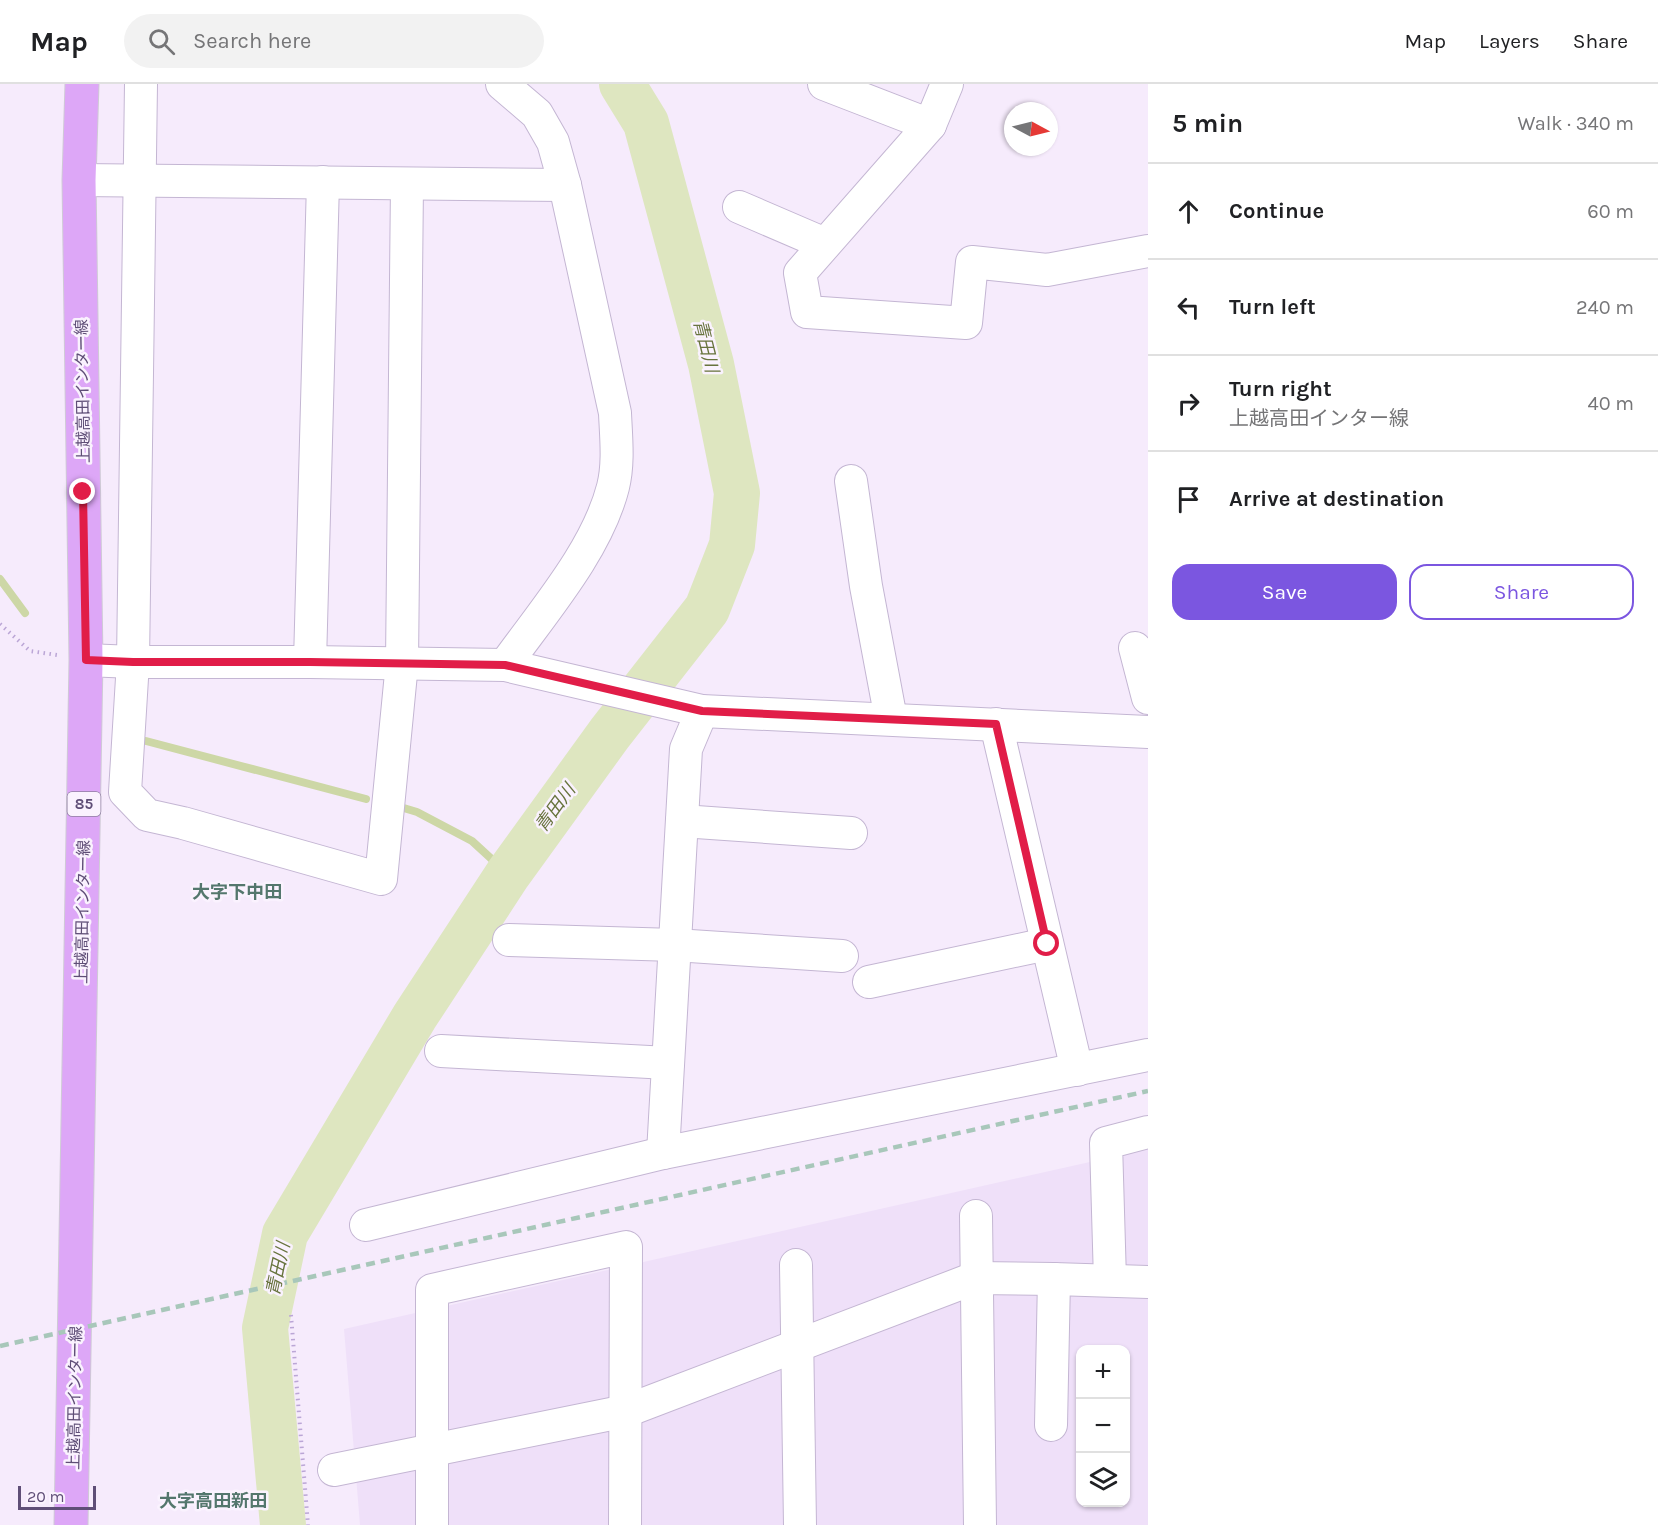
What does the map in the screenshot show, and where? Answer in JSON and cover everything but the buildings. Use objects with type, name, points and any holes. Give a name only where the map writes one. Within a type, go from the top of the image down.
[{"type":"main road","name":"上越高田インター線","points":[[71,1525],[86,660],[79,180],[82,84]]},
{"type":"street","points":[[141,84],[133,662],[125,792],[147,815],[381,879],[402,663],[408,184]]},
{"type":"street","points":[[501,84],[537,114],[553,142],[565,185],[615,413],[617,450],[613,485],[605,514],[592,541],[505,665]]},
{"type":"street","points":[[824,84],[930,125]]},
{"type":"street","points":[[947,84],[930,125],[800,273],[807,312],[966,323],[972,262],[1047,270],[1148,251]]},
{"type":"street","points":[[79,180],[565,185]]},
{"type":"street","points":[[310,662],[323,182]]},
{"type":"street","points":[[739,207],[825,244]]},
{"type":"street","points":[[851,481],[866,585],[891,719]]},
{"type":"street","points":[[1135,648],[1148,698]]},
{"type":"street","points":[[86,660],[505,665],[687,707],[1148,732]]},
{"type":"street","points":[[663,1153],[687,707]]},
{"type":"street","points":[[996,724],[1077,1070]]},
{"type":"street","points":[[682,821],[852,833]]},
{"type":"street","points":[[509,940],[675,945],[842,956]]},
{"type":"street","points":[[869,982],[1047,944]]},
{"type":"street","points":[[441,1050],[668,1063]]},
{"type":"street","points":[[366,1225],[663,1153],[1148,1055]]},
{"type":"street","points":[[1110,1280],[1106,1143],[1148,1132]]},
{"type":"street","points":[[976,1216],[975,1278],[980,1525]]},
{"type":"street","points":[[432,1525],[432,1290],[626,1247],[625,1525]]},
{"type":"street","points":[[796,1265],[800,1525]]},
{"type":"street","points":[[334,1470],[626,1411],[975,1278],[1148,1282]]},
{"type":"street","points":[[1051,1425],[1054,1279]]},
{"type":"path","points":[[0,624],[30,651],[86,660]]},
{"type":"path","points":[[291,1315],[308,1525]]},
{"type":"shaded area","points":[[1148,1149],[1148,1525],[360,1525],[344,1329]]},
{"type":"waterway","name":"青田川","points":[[283,1525],[265,1328],[285,1234],[415,1016],[508,874],[610,733],[707,609],[732,545],[737,493],[711,364],[646,123],[622,84]]},
{"type":"waterway","points":[[0,579],[25,613]]},
{"type":"waterway","points":[[146,741],[366,799]]},
{"type":"waterway","points":[[397,806],[417,812],[472,841],[508,874]]},
{"type":"railway","points":[[0,1346],[1148,1091]]},
{"type":"district","name":"大字下中田","points":[[237,892]]},
{"type":"district","name":"大字高田新田","points":[[213,1501]]},
{"type":"route","points":[[83,492],[86,660],[505,665],[702,711],[996,724],[1047,944]]}]
